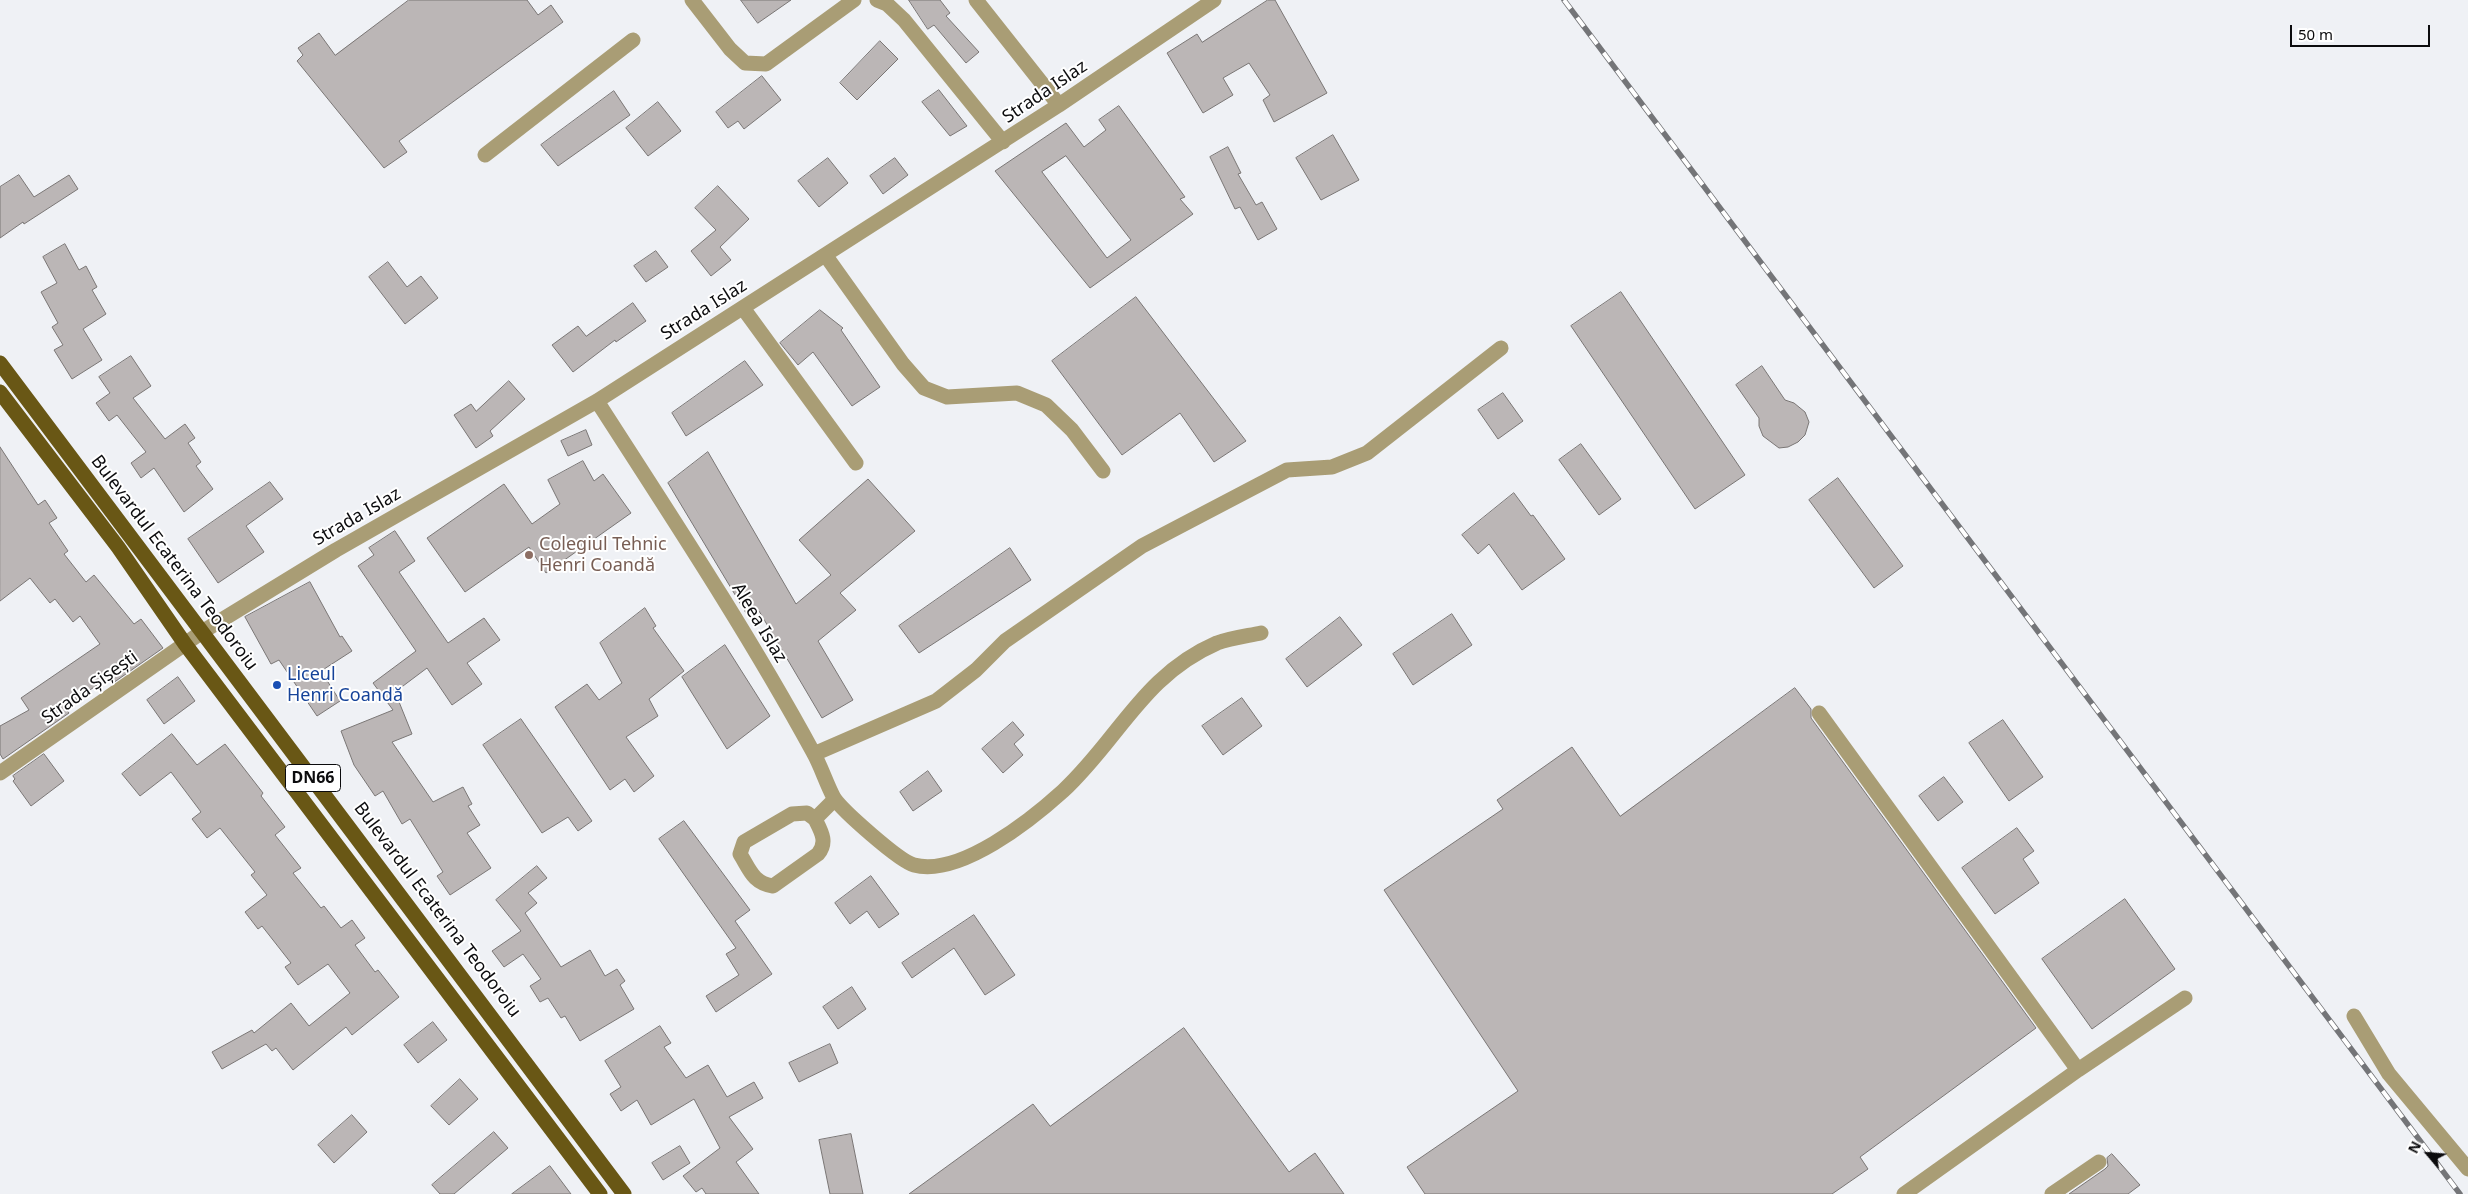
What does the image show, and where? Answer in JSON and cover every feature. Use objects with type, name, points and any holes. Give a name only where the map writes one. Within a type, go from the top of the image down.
[{"type":"main road","name":"Bulevardul Ecaterina Teodoroiu","points":[[0,363],[613,1176],[624,1194]]},
{"type":"main road","name":"Bulevardul Ecaterina Teodoroiu","points":[[0,392],[118,547],[185,644],[595,1192]]},
{"type":"street","points":[[692,0],[730,49],[745,63],[759,64],[766,64],[854,0]]},
{"type":"street","points":[[877,0],[887,4],[904,20],[1003,142]]},
{"type":"street","points":[[976,0],[1059,105]]},
{"type":"street","name":"Strada Islaz","points":[[202,632],[336,550],[597,401],[1003,142],[1209,2]]},
{"type":"street","points":[[485,155],[633,40]]},
{"type":"street","points":[[826,256],[903,364],[924,388],[947,397],[1018,393],[1046,405],[1072,430],[1103,471]]},
{"type":"street","points":[[743,308],[856,463]]},
{"type":"street","points":[[814,754],[936,701],[976,670],[1005,641],[1142,546],[1287,470],[1332,467],[1367,454],[1501,348]]},
{"type":"street","name":"Aleea Islaz","points":[[597,401],[692,549],[814,754],[835,799],[896,856],[915,865],[936,866],[956,862],[998,840],[1032,818],[1066,788],[1115,735],[1142,698],[1170,670],[1219,642],[1261,633]]},
{"type":"street","name":"Strada Șișești","points":[[0,773],[202,632]]},
{"type":"street","points":[[1819,713],[2078,1070]]},
{"type":"street","points":[[816,819],[835,799]]},
{"type":"street","points":[[807,813],[816,819],[824,839],[822,849],[818,854],[773,886],[762,884],[755,878],[740,854],[744,842],[792,814],[807,813]]},
{"type":"street","points":[[1904,1194],[2078,1070],[2186,998]]},
{"type":"street","points":[[2354,1016],[2389,1074],[2468,1169]]},
{"type":"street","points":[[2052,1194],[2100,1162]]},
{"type":"street","points":[[595,1192],[613,1176]]},
{"type":"building","points":[[409,0],[527,0],[538,15],[551,5],[563,22],[399,141],[407,152],[384,168],[297,61],[303,55],[298,48],[319,33],[335,55]]},
{"type":"building","points":[[741,0],[791,0],[758,23]]},
{"type":"building","points":[[909,0],[940,0],[950,13],[946,16],[979,52],[966,63],[934,25],[928,29]]},
{"type":"building","points":[[1268,0],[1275,0],[1327,93],[1274,122],[1263,100],[1270,95],[1249,63],[1223,78],[1233,95],[1203,113],[1167,53],[1197,34],[1202,42]]},
{"type":"building","points":[[880,41],[898,59],[857,100],[840,83]]},
{"type":"building","points":[[762,76],[781,100],[744,129],[738,121],[728,128],[716,112]]},
{"type":"building","points":[[939,90],[967,126],[950,136],[922,102]]},
{"type":"building","points":[[614,91],[630,115],[558,166],[541,145]]},
{"type":"building","points":[[658,102],[681,131],[648,156],[626,128]]},
{"type":"building","points":[[1119,106],[1185,197],[1180,199],[1193,214],[1090,288],[995,171],[1066,123],[1084,147],[1106,130],[1099,120]],"holes":[[[1066,156],[1131,240],[1107,258],[1042,172]]]},
{"type":"building","points":[[1333,135],[1359,180],[1321,200],[1296,158]]},
{"type":"building","points":[[1228,147],[1241,173],[1238,174],[1256,205],[1262,202],[1277,229],[1258,240],[1240,207],[1235,209],[1210,157]]},
{"type":"building","points":[[828,158],[848,183],[819,207],[798,181]]},
{"type":"building","points":[[895,158],[908,175],[883,194],[870,176]]},
{"type":"building","points":[[19,175],[34,197],[69,175],[78,189],[0,238],[0,187]]},
{"type":"building","points":[[718,186],[749,219],[720,247],[731,260],[711,276],[691,251],[716,230],[695,208]]},
{"type":"building","points":[[65,244],[79,270],[86,266],[97,287],[92,290],[106,314],[83,329],[102,360],[72,379],[54,350],[63,345],[52,327],[58,323],[41,292],[57,283],[43,257]]},
{"type":"building","points":[[656,251],[668,267],[646,282],[634,266]]},
{"type":"building","points":[[388,262],[407,287],[421,276],[438,298],[405,324],[369,277]]},
{"type":"building","points":[[1621,292],[1745,475],[1695,509],[1571,326]]},
{"type":"building","points":[[1136,297],[1246,441],[1214,462],[1180,413],[1122,455],[1052,361]]},
{"type":"building","points":[[633,303],[646,321],[616,342],[615,340],[573,372],[552,345],[578,326],[586,336]]},
{"type":"building","points":[[820,310],[843,328],[841,330],[880,387],[852,406],[813,352],[798,365],[780,343]]},
{"type":"building","points":[[131,356],[151,386],[133,398],[165,439],[185,424],[195,438],[188,443],[201,462],[196,466],[213,489],[184,512],[154,468],[141,478],[131,463],[146,452],[117,415],[109,421],[96,403],[110,393],[99,377]]},
{"type":"building","points":[[745,361],[763,385],[686,436],[672,413]]},
{"type":"building","points":[[1762,366],[1785,400],[1794,403],[1805,412],[1809,422],[1805,435],[1798,442],[1788,447],[1779,448],[1763,436],[1759,426],[1759,418],[1736,385]]},
{"type":"building","points":[[509,381],[525,399],[490,431],[493,436],[476,448],[454,415],[471,404],[476,411]]},
{"type":"building","points":[[1503,393],[1523,421],[1498,439],[1478,410]]},
{"type":"building","points":[[586,430],[592,445],[568,456],[561,441]]},
{"type":"building","points":[[1581,444],[1621,499],[1599,515],[1559,460]]},
{"type":"building","points":[[0,447],[38,505],[45,500],[57,518],[49,523],[68,551],[64,554],[86,582],[94,575],[134,624],[141,619],[163,648],[113,683],[108,677],[65,708],[69,713],[3,759],[0,754],[0,726],[29,710],[21,698],[100,644],[80,616],[73,622],[55,599],[50,603],[30,578],[0,601]]},
{"type":"building","points":[[708,452],[796,604],[831,575],[799,540],[868,479],[915,531],[840,593],[856,610],[818,641],[853,700],[822,718],[759,611],[749,618],[668,483]]},
{"type":"building","points":[[583,461],[594,481],[603,474],[631,513],[546,573],[529,547],[465,592],[427,538],[504,484],[532,524],[560,504],[548,480]]},
{"type":"building","points":[[1838,478],[1903,566],[1874,588],[1809,500]]},
{"type":"building","points":[[270,482],[283,499],[246,526],[264,552],[218,583],[188,539]]},
{"type":"building","points":[[1514,493],[1531,516],[1533,515],[1565,559],[1522,590],[1489,544],[1478,554],[1462,535]]},
{"type":"building","points":[[395,531],[415,561],[399,572],[448,643],[484,618],[500,640],[467,663],[482,684],[452,705],[427,668],[395,692],[412,734],[392,742],[433,802],[463,787],[472,804],[468,806],[480,825],[467,833],[491,868],[450,895],[437,876],[443,872],[410,819],[402,824],[383,791],[375,796],[354,765],[341,731],[393,710],[373,683],[416,651],[358,566],[374,555],[369,548]]},
{"type":"building","points":[[1010,548],[1031,580],[919,653],[899,626]]},
{"type":"building","points":[[310,582],[340,637],[342,636],[352,651],[321,671],[340,701],[317,716],[279,660],[271,664],[245,617]]},
{"type":"building","points":[[645,608],[656,626],[653,628],[684,671],[649,699],[658,716],[626,737],[654,776],[634,792],[625,779],[610,790],[555,707],[587,684],[599,700],[622,683],[600,643]]},
{"type":"building","points":[[1452,614],[1472,645],[1413,685],[1393,654]]},
{"type":"building","points":[[1340,617],[1362,645],[1307,687],[1286,659]]},
{"type":"building","points":[[725,645],[770,716],[727,749],[682,677]]},
{"type":"building","points":[[178,677],[195,701],[164,724],[147,700]]},
{"type":"building","points":[[1795,688],[1811,709],[1811,718],[2036,1028],[1860,1157],[1868,1169],[1832,1194],[1425,1194],[1407,1167],[1518,1091],[1384,890],[1503,809],[1497,800],[1572,747],[1620,816]]},
{"type":"building","points":[[1242,698],[1262,726],[1223,755],[1202,726]]},
{"type":"building","points":[[521,719],[592,821],[578,831],[568,817],[542,833],[483,745]]},
{"type":"building","points":[[2003,720],[2043,777],[2009,801],[1969,743]]},
{"type":"building","points":[[1013,722],[1024,735],[1014,744],[1023,755],[1003,773],[982,749]]},
{"type":"building","points":[[172,734],[197,765],[225,744],[263,793],[261,796],[285,827],[275,835],[301,868],[293,873],[321,908],[324,906],[341,928],[352,920],[365,938],[355,945],[375,972],[378,970],[399,997],[352,1035],[346,1027],[293,1070],[276,1048],[272,1051],[266,1044],[222,1069],[212,1052],[252,1030],[254,1033],[291,1003],[309,1026],[350,993],[328,964],[298,985],[285,967],[291,963],[262,926],[258,929],[245,912],[267,895],[251,875],[255,872],[220,828],[207,838],[192,819],[201,812],[171,772],[140,796],[122,774]]},
{"type":"building","points":[[44,754],[64,781],[31,806],[13,781],[15,779],[13,776]]},
{"type":"building","points":[[928,771],[942,791],[913,811],[900,792]]},
{"type":"building","points":[[1944,777],[1963,802],[1938,821],[1919,796]]},
{"type":"building","points":[[684,821],[750,910],[735,921],[772,974],[716,1012],[706,996],[739,975],[726,954],[736,948],[659,839]]},
{"type":"building","points":[[2017,828],[2034,851],[2023,859],[2039,883],[1995,914],[1962,868]]},
{"type":"building","points":[[537,866],[547,878],[528,893],[537,903],[525,913],[561,967],[590,950],[605,976],[617,969],[625,981],[620,985],[634,1009],[580,1041],[565,1016],[561,1018],[548,998],[540,1002],[530,986],[541,979],[523,954],[504,967],[492,951],[521,931],[496,900]]},
{"type":"building","points":[[871,876],[899,914],[879,928],[867,911],[850,924],[835,903]]},
{"type":"building","points":[[2125,899],[2175,969],[2092,1029],[2042,959]]},
{"type":"building","points":[[974,915],[1015,975],[985,995],[954,948],[912,978],[902,963]]},
{"type":"building","points":[[852,987],[866,1009],[838,1029],[823,1007]]},
{"type":"building","points":[[433,1022],[447,1040],[418,1063],[404,1045]]},
{"type":"building","points":[[660,1026],[671,1043],[664,1047],[686,1078],[708,1065],[727,1097],[754,1082],[763,1098],[729,1117],[753,1149],[736,1162],[759,1194],[706,1194],[702,1188],[696,1192],[683,1176],[720,1148],[694,1099],[651,1125],[637,1100],[621,1111],[610,1094],[621,1087],[605,1061]]},
{"type":"building","points":[[1184,1028],[1289,1172],[1315,1153],[1344,1194],[909,1194],[1033,1104],[1050,1126]]},
{"type":"building","points":[[830,1044],[838,1063],[799,1082],[789,1063]]},
{"type":"building","points":[[460,1079],[478,1099],[449,1125],[431,1106]]},
{"type":"building","points":[[352,1115],[367,1132],[334,1163],[318,1145]]},
{"type":"building","points":[[494,1132],[508,1148],[454,1194],[440,1194],[432,1185]]},
{"type":"building","points":[[851,1134],[863,1194],[830,1194],[819,1140]]},
{"type":"building","points":[[680,1146],[690,1163],[663,1180],[652,1163]]},
{"type":"building","points":[[2112,1154],[2140,1185],[2128,1194],[2069,1194],[2105,1169],[2108,1166],[2107,1158]]},
{"type":"building","points":[[550,1166],[571,1194],[512,1194]]},
{"type":"railway","points":[[1564,0],[2460,1194]]},
{"type":"place","name":"Colegiul Tehnic Henri Coandă","points":[[529,555]]},
{"type":"place","name":"Liceul Henri Coandă","points":[[277,685]]}]
